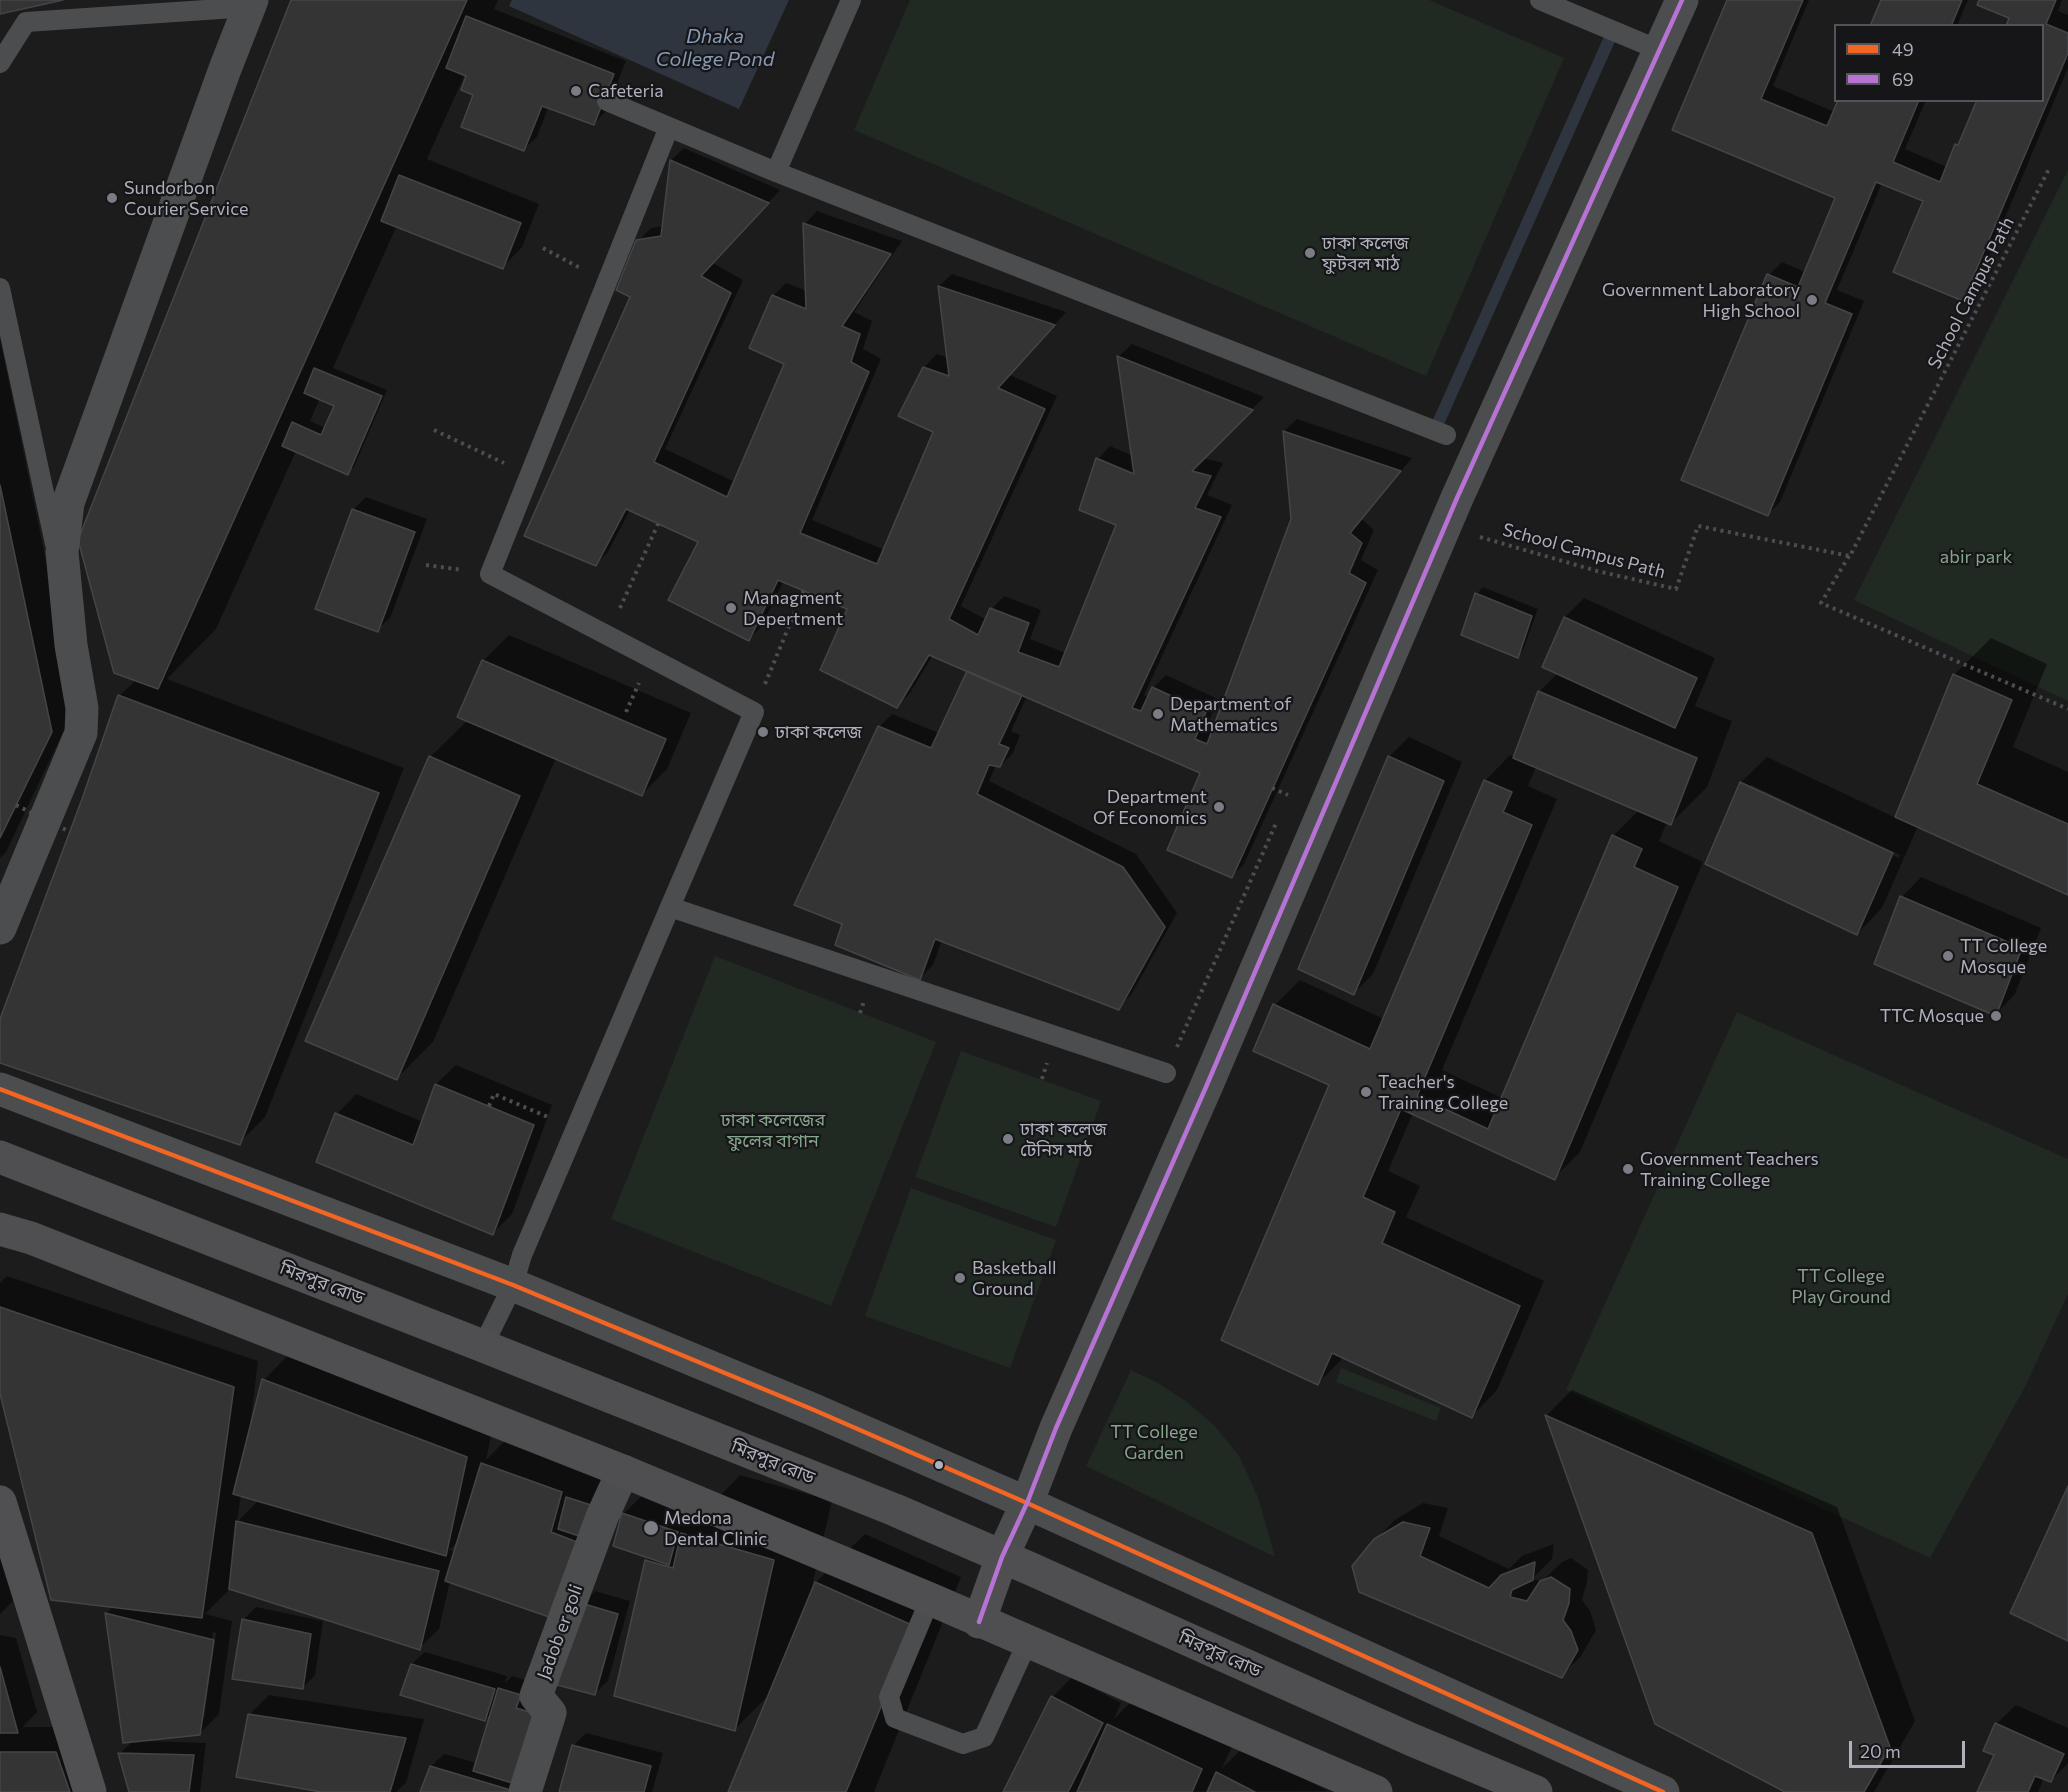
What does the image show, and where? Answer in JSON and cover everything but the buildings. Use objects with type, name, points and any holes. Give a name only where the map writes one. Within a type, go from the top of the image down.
[{"type":"highway","name":"মিরপুর রোড","points":[[0,1157],[895,1510],[1410,1739],[1536,1792]]},
{"type":"highway","points":[[0,1228],[31,1238],[623,1471],[930,1599],[1376,1792]]},
{"type":"highway","points":[[979,1622],[1002,1557]]},
{"type":"street","points":[[1002,1557],[1444,527],[1682,0]]},
{"type":"street","points":[[0,928],[81,733],[82,708],[71,645],[62,552],[68,503],[251,3]]},
{"type":"street","points":[[0,1089],[513,1285],[825,1415],[1027,1503],[1663,1792]]},
{"type":"street","name":"Jadob er goli","points":[[525,1792],[550,1713],[536,1696],[602,1516],[623,1471]]},
{"type":"street","points":[[0,1502],[90,1792]]},
{"type":"lane","points":[[776,172],[851,0]]},
{"type":"lane","points":[[1540,0],[1659,50]]},
{"type":"lane","points":[[0,63],[26,22],[251,3]]},
{"type":"lane","points":[[607,100],[776,172],[1446,435]]},
{"type":"lane","points":[[483,1346],[513,1285],[522,1255],[754,712],[490,574],[669,126]]},
{"type":"lane","points":[[0,288],[65,589]]},
{"type":"lane","points":[[670,908],[1166,1073]]},
{"type":"lane","points":[[930,1599],[889,1697],[895,1718],[963,1744],[984,1737],[1028,1641]]},
{"type":"path","name":"School Campus Path","points":[[2049,169],[1850,556],[1821,603],[2068,709]]},
{"type":"path","points":[[543,249],[589,273]]},
{"type":"path","points":[[434,430],[531,475]]},
{"type":"path","points":[[608,636],[658,524]]},
{"type":"path","name":"School Campus Path","points":[[1444,527],[1597,571],[1676,589],[1698,526],[1850,556]]},
{"type":"path","points":[[754,712],[804,590]]},
{"type":"path","points":[[1272,788],[1288,795]]},
{"type":"path","points":[[16,805],[70,832]]},
{"type":"path","points":[[489,1106],[494,1094],[576,1128]]},
{"type":"green space","name":"ঢাকা কলেজ ফুটবল মাঠ","points":[[910,0],[1429,0],[1564,58],[1426,376],[854,130]]},
{"type":"green space","name":"abir park","points":[[2068,170],[2068,701],[1854,600]]},
{"type":"green space","name":"ঢাকা কলেজের ফুলের বাগান","points":[[715,956],[936,1042],[831,1306],[611,1219]]},
{"type":"green space","name":"TT College Play Ground","points":[[1737,1012],[2068,1159],[2068,1294],[2026,1385],[1930,1558],[1566,1390]]},
{"type":"green space","name":"ঢাকা কলেজ টেনিস মাঠ","points":[[961,1051],[1101,1101],[1056,1227],[915,1177]]},
{"type":"green space","name":"Basketball Ground","points":[[911,1188],[1056,1240],[1010,1368],[865,1316]]},
{"type":"green space","points":[[1341,1368],[1441,1408],[1436,1421],[1336,1382]]},
{"type":"green space","name":"TT College Garden","points":[[1131,1370],[1158,1383],[1187,1402],[1215,1426],[1239,1456],[1258,1497],[1275,1557],[1086,1466]]},
{"type":"water","name":"Dhaka College Pond","points":[[512,0],[789,0],[739,109],[509,6]]},
{"type":"waterway","points":[[1435,430],[1613,31]]},
{"type":"transit line","name":"69","points":[[979,1622],[1002,1557],[1027,1503],[1056,1428],[1206,1087],[1457,498],[1682,0]]},
{"type":"transit line","name":"49","points":[[0,1089],[513,1285],[814,1410],[1027,1503],[1663,1792]]},
{"type":"place","name":"Cafeteria","points":[[576,91]]},
{"type":"place","name":"Sundorbon Courier Service","points":[[112,198]]},
{"type":"place","name":"ঢাকা কলেজ ফুটবল মাঠ","points":[[1310,253]]},
{"type":"place","name":"Government Laboratory High School","points":[[1812,300]]},
{"type":"place","name":"Managment Depertment","points":[[731,608]]},
{"type":"place","name":"Department of Mathematics","points":[[1158,714]]},
{"type":"place","name":"ঢাকা কলেজ","points":[[763,732]]},
{"type":"place","name":"Department Of Economics","points":[[1219,807]]},
{"type":"place","name":"TT College Mosque","points":[[1948,956]]},
{"type":"place","name":"TTC Mosque","points":[[1996,1016]]},
{"type":"place","name":"Teacher's Training College","points":[[1366,1092]]},
{"type":"place","name":"ঢাকা কলেজ টেনিস মাঠ","points":[[1008,1139]]},
{"type":"place","name":"Government Teachers Training College","points":[[1628,1169]]},
{"type":"place","name":"Basketball Ground","points":[[960,1278]]},
{"type":"place","name":"Medona Dental Clinic","points":[[651,1528]]}]
